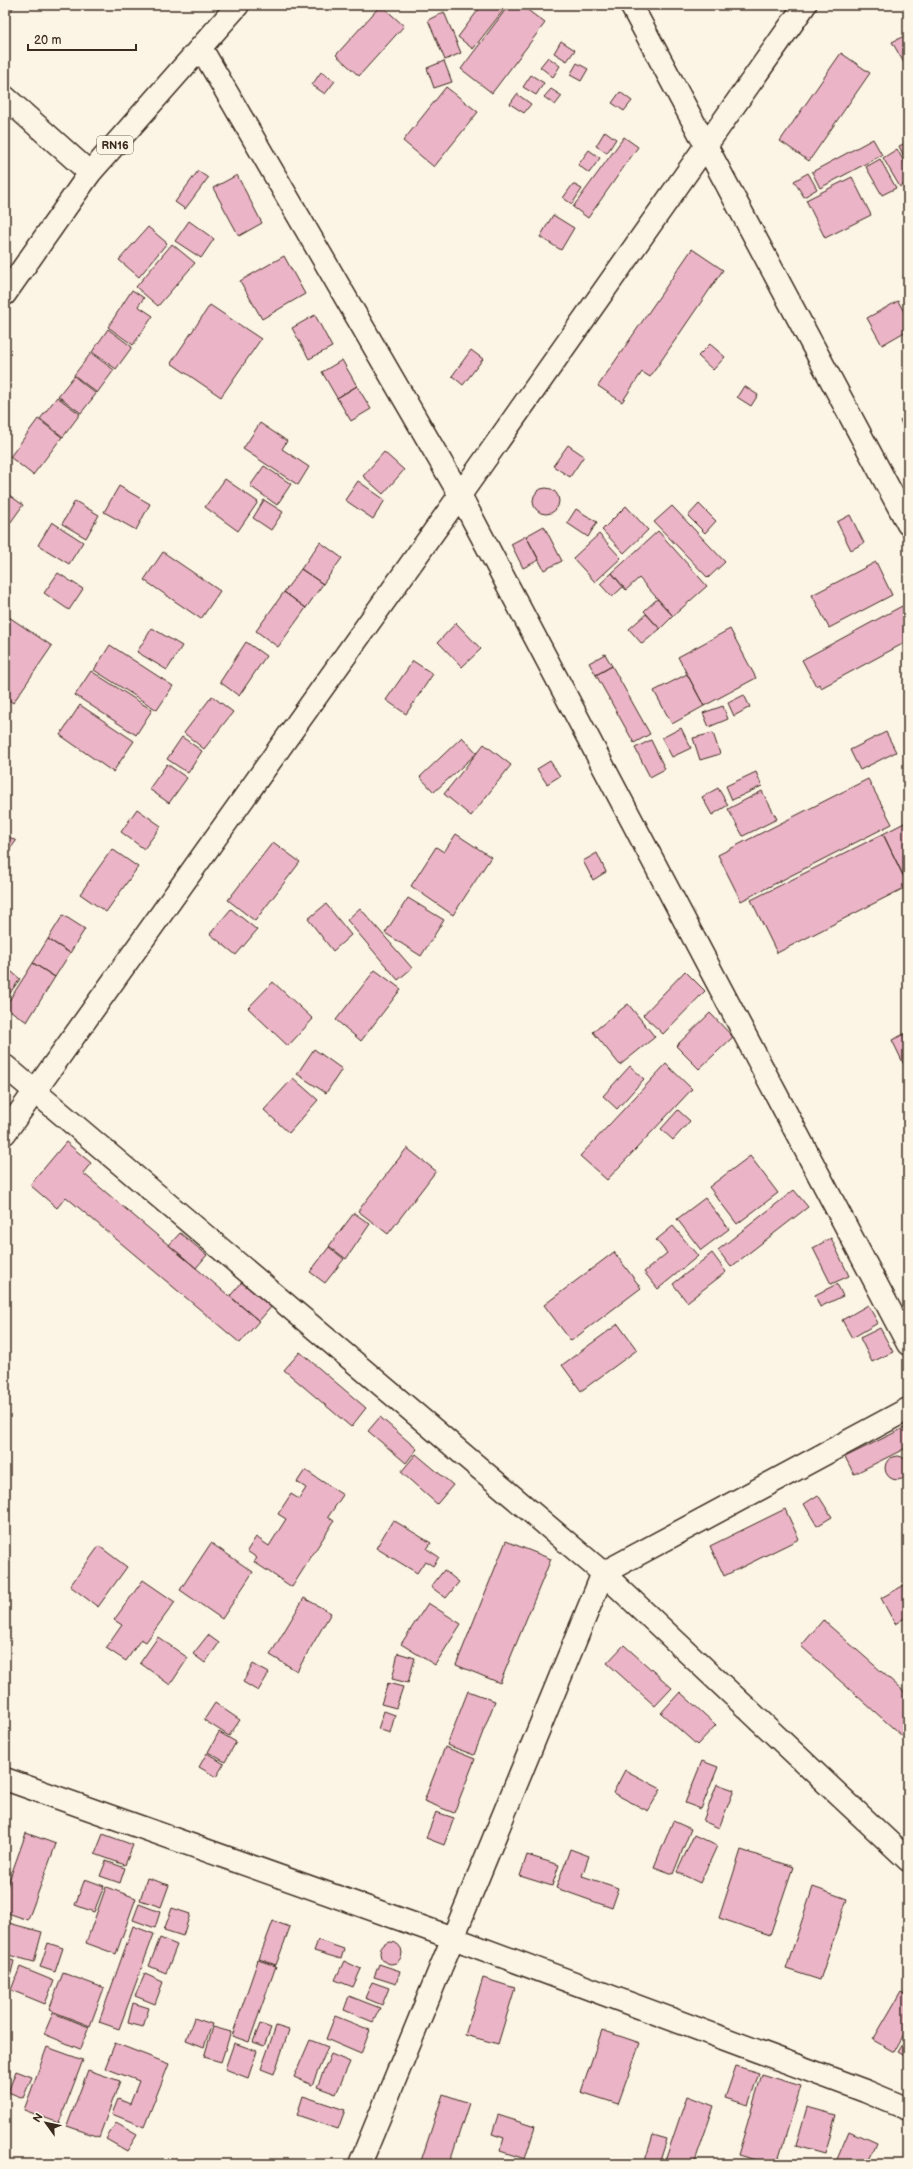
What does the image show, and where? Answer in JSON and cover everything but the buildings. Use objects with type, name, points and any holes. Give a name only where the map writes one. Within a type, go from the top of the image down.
[{"type":"street","name":"RN16","points":[[5,294],[90,173],[238,5]]},
{"type":"street","points":[[632,5],[908,524]]},
{"type":"street","points":[[5,1133],[460,495],[805,5]]},
{"type":"street","points":[[201,48],[460,495],[908,1344]]},
{"type":"street","points":[[5,97],[90,173]]},
{"type":"street","points":[[5,1066],[603,1573],[908,1860]]},
{"type":"street","points":[[360,2164],[603,1573],[908,1409]]},
{"type":"street","points":[[5,1779],[453,1938],[865,2091],[908,2109]]}]
